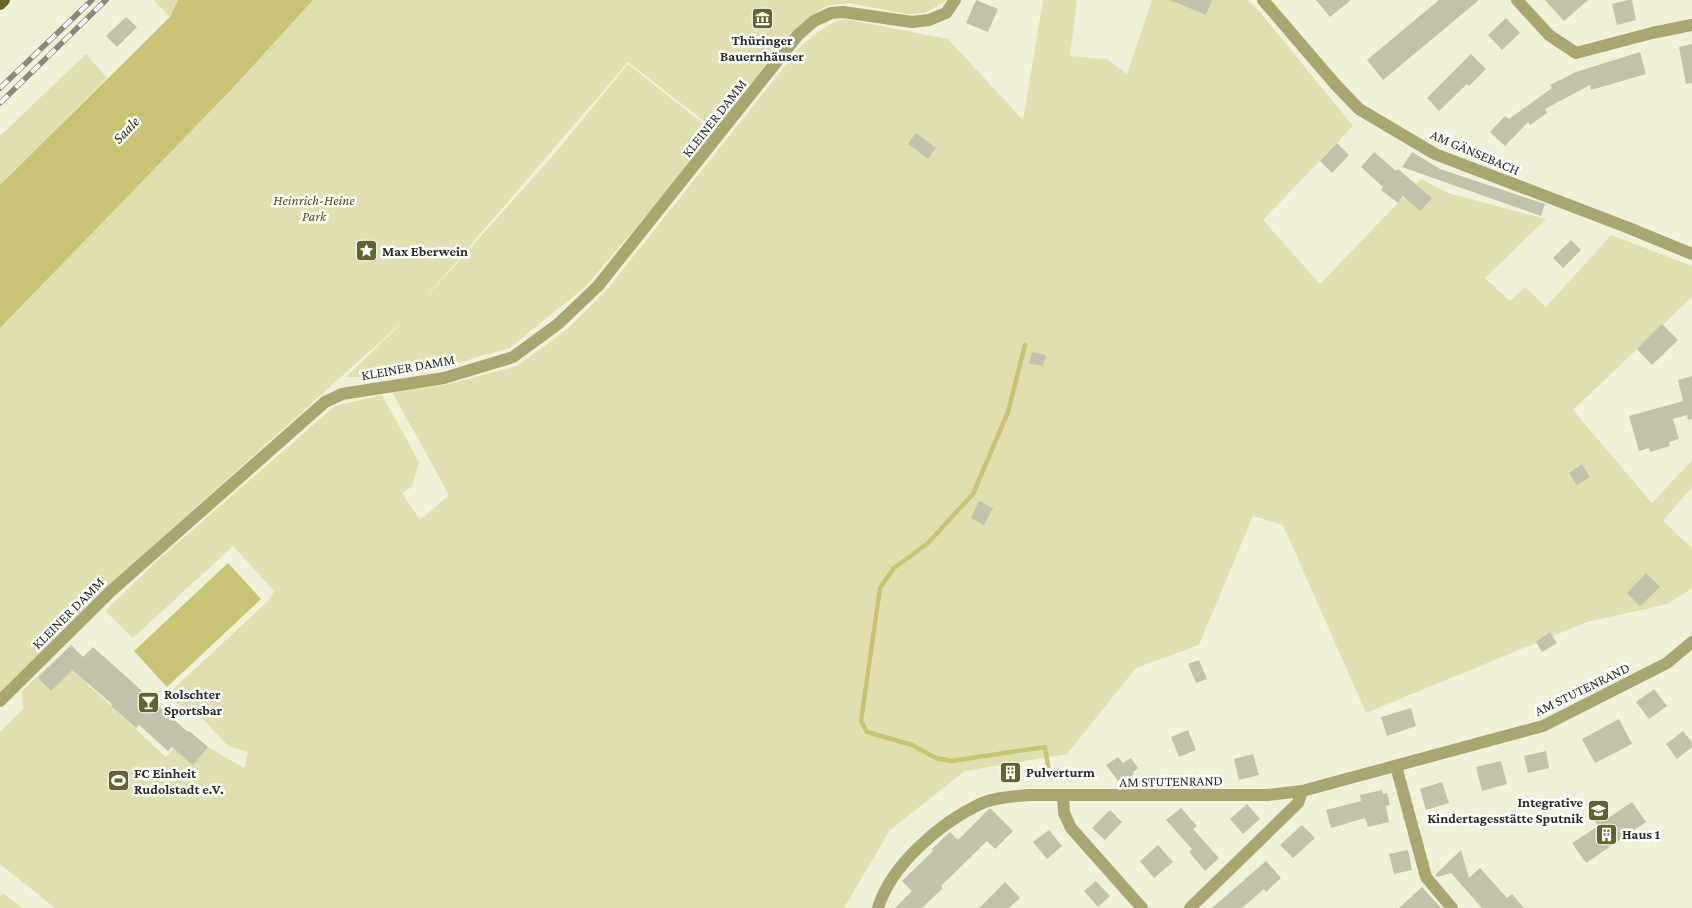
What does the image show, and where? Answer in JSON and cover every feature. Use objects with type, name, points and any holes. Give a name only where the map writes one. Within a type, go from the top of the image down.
[{"type":"main road","points":[[0,4],[4,0]]},
{"type":"street","name":"KLEINER DAMM","points":[[0,702],[111,590],[325,402],[342,394],[444,378],[513,357],[558,324],[598,286],[798,35],[814,21],[831,13],[843,12],[912,22],[929,20],[946,12],[956,0]]},
{"type":"street","name":"AM GÄNSEBACH","points":[[1263,0],[1359,109],[1435,154],[1692,254]]},
{"type":"street","points":[[1517,0],[1549,35],[1576,53],[1652,33],[1692,25]]},
{"type":"street","name":"AM STUTENRAND","points":[[878,908],[881,897],[909,855],[946,824],[980,804],[1002,798],[1028,795],[1268,795],[1302,791],[1543,726],[1667,663],[1692,642]]},
{"type":"street","points":[[1396,766],[1426,877],[1452,908]]},
{"type":"street","points":[[1190,908],[1298,803],[1302,791]]},
{"type":"street","points":[[1063,796],[1064,813],[1071,828],[1142,908]]},
{"type":"green space","points":[[153,0],[178,0],[170,17]]},
{"type":"green space","name":"Heinrich-Heine Park","points":[[313,0],[947,0],[925,13],[907,14],[848,3],[826,6],[811,16],[718,132],[628,62],[414,311],[556,152],[628,64],[716,134],[585,287],[510,348],[440,368],[386,377],[346,377],[409,316],[158,541],[0,693],[0,328],[230,91]]},
{"type":"green space","points":[[1043,0],[1077,0],[1070,56],[1107,59],[1127,74],[1152,0],[1248,0],[1260,12],[1353,126],[1263,220],[1320,284],[1421,179],[1448,193],[1546,219],[1485,278],[1510,301],[1525,287],[1546,307],[1611,235],[1692,266],[1692,297],[1573,410],[1652,503],[1692,460],[1692,487],[1663,521],[1692,548],[1692,588],[1668,604],[1587,622],[1366,713],[1283,525],[1253,516],[1199,645],[1136,668],[1067,754],[965,771],[890,830],[844,908],[55,908],[0,864],[0,732],[23,709],[22,691],[71,645],[83,657],[72,670],[166,757],[189,731],[208,747],[244,768],[248,752],[228,746],[202,718],[183,709],[168,694],[270,599],[274,591],[233,546],[133,638],[105,611],[157,561],[335,406],[382,395],[419,462],[412,487],[402,493],[420,520],[449,495],[392,392],[444,385],[517,366],[566,330],[605,292],[800,47],[826,27],[844,19],[948,39],[1023,120]]},
{"type":"green space","points":[[86,54],[107,78],[0,185],[0,136]]},
{"type":"green space","points":[[3,893],[22,908],[0,908],[0,896]]},
{"type":"water","name":"Saale","points":[[178,0],[313,0],[230,91],[0,328],[0,185],[170,17]]},
{"type":"water","points":[[228,563],[261,599],[167,687],[134,651]]},
{"type":"building","points":[[976,0],[998,9],[988,32],[966,23]]},
{"type":"building","points":[[1170,0],[1212,0],[1206,15]]},
{"type":"building","points":[[1316,0],[1351,0],[1330,17]]},
{"type":"building","points":[[1439,0],[1479,0],[1383,80],[1367,60]]},
{"type":"building","points":[[1545,0],[1588,0],[1564,21]]},
{"type":"building","points":[[1632,0],[1636,20],[1617,25],[1612,4]]},
{"type":"building","points":[[126,17],[137,27],[117,47],[106,36]]},
{"type":"building","points":[[1506,18],[1520,33],[1502,50],[1488,35]]},
{"type":"building","points":[[1692,44],[1692,83],[1686,84],[1679,47]]},
{"type":"building","points":[[1640,52],[1646,74],[1591,90],[1590,85],[1545,109],[1547,113],[1530,125],[1528,122],[1505,146],[1490,132],[1505,116],[1509,119],[1552,88],[1550,85],[1576,72]]},
{"type":"building","points":[[1471,54],[1486,69],[1439,111],[1427,98]]},
{"type":"building","points":[[916,133],[936,148],[928,159],[908,144]]},
{"type":"building","points":[[1337,143],[1349,155],[1332,173],[1320,161]]},
{"type":"building","points":[[1374,152],[1396,171],[1398,169],[1432,198],[1420,211],[1403,196],[1398,203],[1381,190],[1383,187],[1361,167]]},
{"type":"building","points":[[1412,152],[1440,169],[1545,204],[1541,216],[1402,167]]},
{"type":"building","points":[[1571,240],[1581,250],[1563,268],[1553,258]]},
{"type":"building","points":[[1662,324],[1678,340],[1652,365],[1637,349]]},
{"type":"building","points":[[1032,352],[1046,355],[1043,366],[1029,363]]},
{"type":"building","points":[[1692,376],[1692,419],[1688,420],[1687,415],[1673,419],[1679,439],[1669,442],[1670,446],[1650,452],[1649,448],[1639,451],[1629,416],[1683,401],[1678,380]]},
{"type":"building","points":[[1582,464],[1590,477],[1577,485],[1569,473]]},
{"type":"building","points":[[979,501],[993,508],[984,525],[971,518]]},
{"type":"building","points":[[1646,573],[1660,587],[1640,606],[1627,593]]},
{"type":"building","points":[[1550,632],[1557,643],[1542,652],[1536,642]]},
{"type":"building","points":[[71,645],[83,657],[93,647],[188,732],[208,747],[193,765],[172,747],[168,751],[139,725],[136,728],[111,706],[112,704],[72,670],[51,691],[38,678]]},
{"type":"building","points":[[1199,660],[1207,679],[1196,683],[1188,664]]},
{"type":"building","points":[[1654,689],[1667,706],[1649,719],[1636,702]]},
{"type":"building","points":[[1411,708],[1416,726],[1387,736],[1381,717]]},
{"type":"building","points":[[1619,719],[1632,744],[1595,763],[1582,739]]},
{"type":"building","points":[[1188,730],[1196,750],[1179,757],[1171,737]]},
{"type":"building","points":[[1683,731],[1692,742],[1692,747],[1677,759],[1666,744]]},
{"type":"building","points":[[1546,751],[1549,768],[1528,773],[1524,756]]},
{"type":"building","points":[[1253,754],[1259,775],[1239,780],[1234,759]]},
{"type":"building","points":[[1118,757],[1123,763],[1131,758],[1138,768],[1124,782],[1121,778],[1118,781],[1106,765]]},
{"type":"building","points":[[1501,761],[1507,784],[1482,791],[1476,767]]},
{"type":"building","name":"Pulverturm","points":[[1014,764],[1017,776],[1005,779],[1003,767]]},
{"type":"building","points":[[1442,782],[1449,803],[1426,810],[1420,789]]},
{"type":"building","points":[[1382,790],[1383,794],[1387,793],[1390,805],[1386,806],[1389,822],[1368,827],[1365,818],[1331,828],[1326,810],[1361,801],[1360,795]]},
{"type":"building","name":"Haus 1","points":[[1632,802],[1646,822],[1586,863],[1572,843],[1598,826],[1593,819],[1602,812],[1607,819]]},
{"type":"building","points":[[1247,804],[1260,819],[1243,834],[1230,819]]},
{"type":"building","points":[[1181,808],[1197,826],[1193,829],[1219,858],[1205,871],[1189,852],[1192,849],[1166,820]]},
{"type":"building","points":[[989,809],[1013,831],[995,849],[987,841],[941,886],[943,888],[922,908],[895,908],[912,891],[902,881],[933,851],[932,849],[950,832],[958,840]]},
{"type":"building","points":[[1110,810],[1122,822],[1105,840],[1092,828]]},
{"type":"building","points":[[1302,825],[1315,838],[1293,858],[1280,845]]},
{"type":"building","points":[[1049,830],[1062,846],[1047,859],[1033,842]]},
{"type":"building","points":[[1158,845],[1173,862],[1154,878],[1140,861]]},
{"type":"building","points":[[1408,850],[1412,870],[1394,874],[1389,854]]},
{"type":"building","points":[[1461,850],[1469,878],[1480,868],[1507,898],[1512,894],[1524,908],[1482,908],[1451,873],[1437,877],[1435,875]]},
{"type":"building","points":[[1266,861],[1281,878],[1266,892],[1264,889],[1242,908],[1212,908]]},
{"type":"building","points":[[1096,881],[1110,896],[1098,907],[1084,891]]},
{"type":"building","points":[[1005,882],[1020,898],[1009,908],[979,908]]},
{"type":"building","points":[[1422,887],[1441,908],[1399,908]]},
{"type":"waterway","points":[[1025,345],[1008,412],[973,494],[927,544],[894,568],[880,588],[861,721],[867,732],[912,745],[936,758],[951,761],[1045,747],[1050,778]]},
{"type":"railway","points":[[0,88],[92,0]]},
{"type":"railway","points":[[0,103],[106,0]]},
{"type":"place","name":"Thüringer Bauernhäuser","points":[[762,18]]},
{"type":"place","name":"Max Eberwein","points":[[366,251]]},
{"type":"place","name":"Rolschter Sportsbar","points":[[148,702]]},
{"type":"place","name":"Pulverturm","points":[[1010,772]]},
{"type":"place","name":"FC Einheit Rudolstadt e.V.","points":[[118,781]]},
{"type":"place","name":"Integrative Kindertagesstätte Sputnik","points":[[1599,810]]},
{"type":"place","name":"Haus 1","points":[[1606,834]]}]
